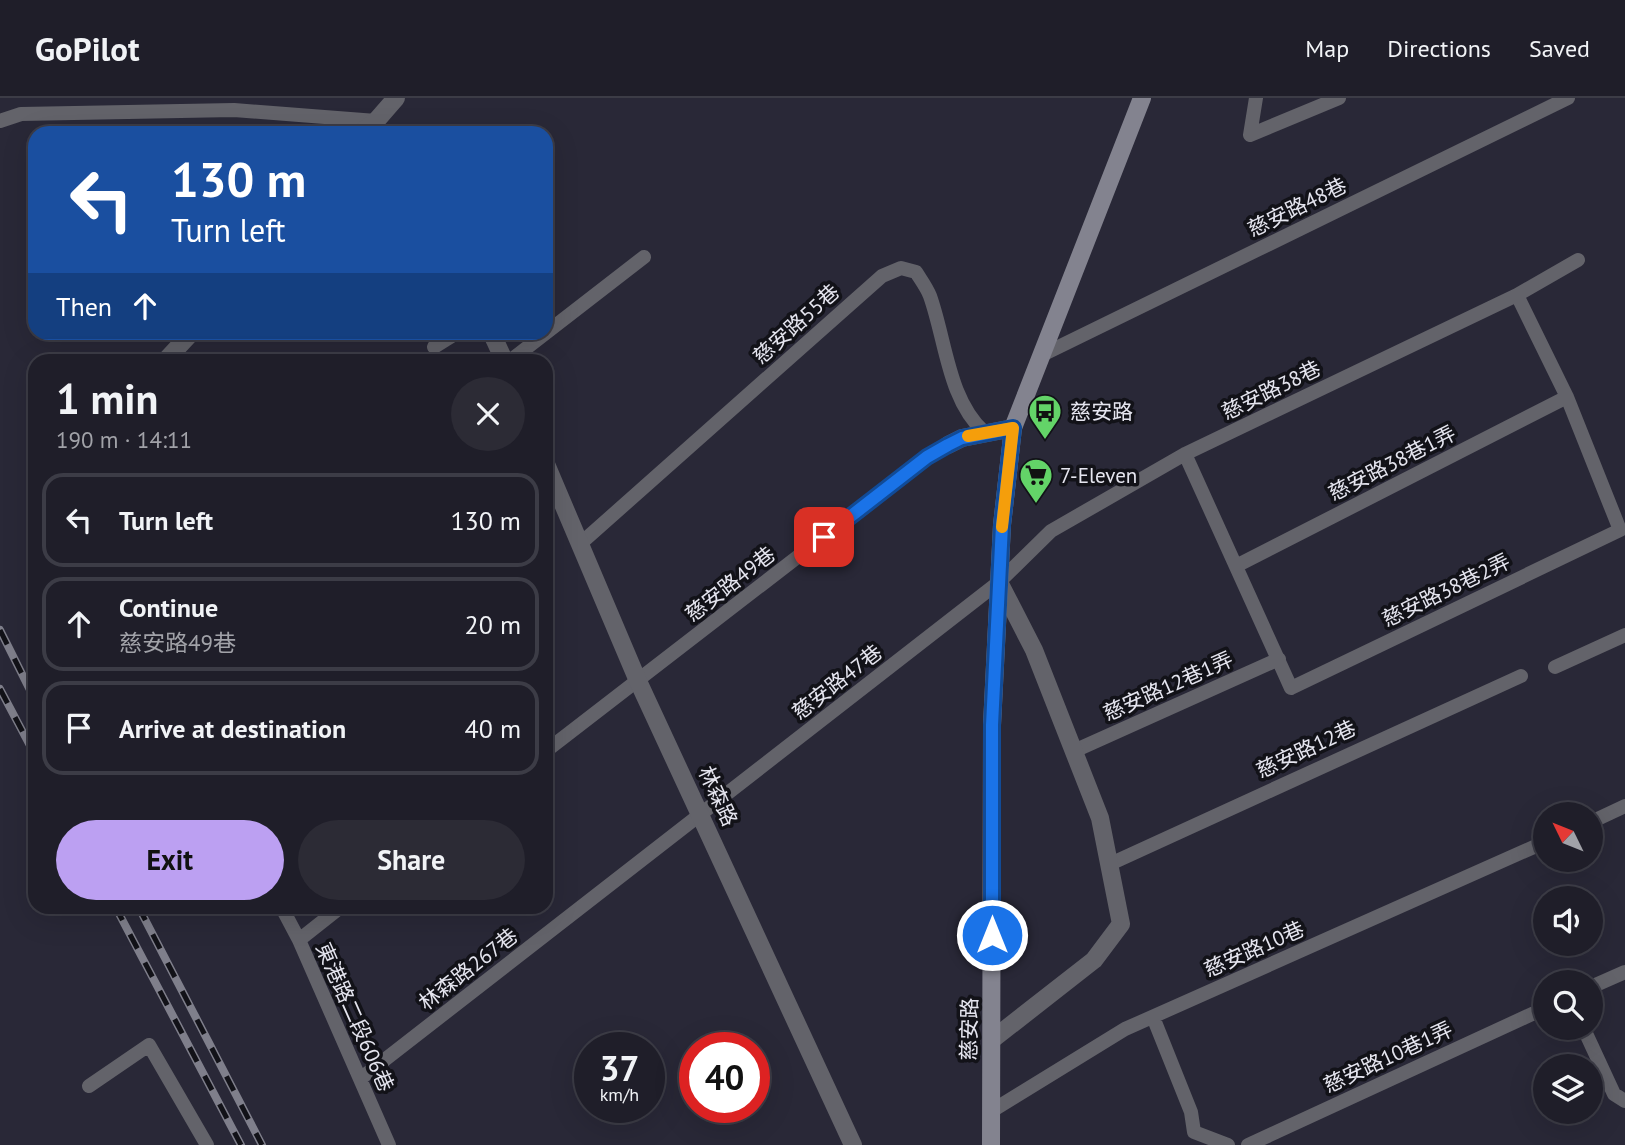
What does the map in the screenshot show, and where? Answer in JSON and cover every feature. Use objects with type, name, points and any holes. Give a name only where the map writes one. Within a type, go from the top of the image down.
[{"type":"street","points":[[381,126],[396,98]]},
{"type":"street","name":"慈安路","points":[[991,1145],[992,725],[1002,525],[1013,428],[1142,98]]},
{"type":"street","points":[[172,354],[185,340]]},
{"type":"street","points":[[948,445],[984,432],[1013,428]]},
{"type":"street","name":"林森路","points":[[553,480],[638,681],[853,1145]]},
{"type":"street","points":[[993,1039],[1094,960],[1121,924],[1100,818],[1034,650],[999,582]]},
{"type":"lane","points":[[1256,98],[1250,135],[1339,98]]},
{"type":"lane","name":"慈安路48巷","points":[[1044,354],[1568,98]]},
{"type":"lane","points":[[0,121],[20,114],[234,110],[371,126]]},
{"type":"lane","points":[[553,327],[644,257]]},
{"type":"lane","name":"慈安路38巷","points":[[999,582],[1051,531],[1185,454],[1517,295],[1578,260]]},
{"type":"lane","name":"慈安路55巷","points":[[580,544],[882,276],[901,268],[916,272],[929,293],[960,399],[972,421],[984,432]]},
{"type":"lane","name":"慈安路38巷2弄","points":[[1185,454],[1291,688],[1620,530],[1567,397],[1517,295]]},
{"type":"lane","points":[[434,347],[445,340]]},
{"type":"lane","points":[[519,354],[537,340]]},
{"type":"lane","name":"慈安路38巷1弄","points":[[1236,566],[1567,397]]},
{"type":"lane","name":"慈安路49巷","points":[[553,746],[916,466],[948,445]]},
{"type":"lane","name":"慈安路47巷","points":[[701,814],[999,582]]},
{"type":"lane","points":[[1555,667],[1625,635]]},
{"type":"lane","name":"慈安路12巷1弄","points":[[1074,751],[1279,659]]},
{"type":"lane","name":"慈安路12巷","points":[[1110,864],[1521,676]]},
{"type":"lane","points":[[1603,816],[1625,806]]},
{"type":"lane","name":"林森路267巷","points":[[360,1079],[701,814]]},
{"type":"lane","name":"慈安路10巷","points":[[990,1112],[1125,1029],[1533,847]]},
{"type":"lane","name":"東港路二段606巷","points":[[285,914],[388,1145]]},
{"type":"lane","points":[[299,940],[332,914]]},
{"type":"lane","points":[[1603,982],[1625,972]]},
{"type":"lane","name":"慈安路10巷1弄","points":[[1248,1145],[1533,1014]]},
{"type":"lane","points":[[1153,1017],[1191,1112],[1193,1139],[1228,1145]]},
{"type":"lane","points":[[1589,1040],[1614,1094],[1625,1101]]},
{"type":"lane","points":[[89,1086],[149,1045],[207,1145]]},
{"type":"railway","points":[[0,630],[28,686]]},
{"type":"railway","points":[[0,689],[28,742]]},
{"type":"railway","points":[[119,914],[241,1145]]},
{"type":"railway","points":[[142,914],[262,1145]]},
{"type":"slow traffic","points":[[968,436],[1013,428],[1002,527]]},
{"type":"place","name":"慈安路","points":[[1045,441]]},
{"type":"place","name":"7-Eleven","points":[[1036,505]]},
{"type":"route","points":[[824,537],[927,457],[962,438],[1013,428],[1002,525],[992,725],[992,935]]}]
